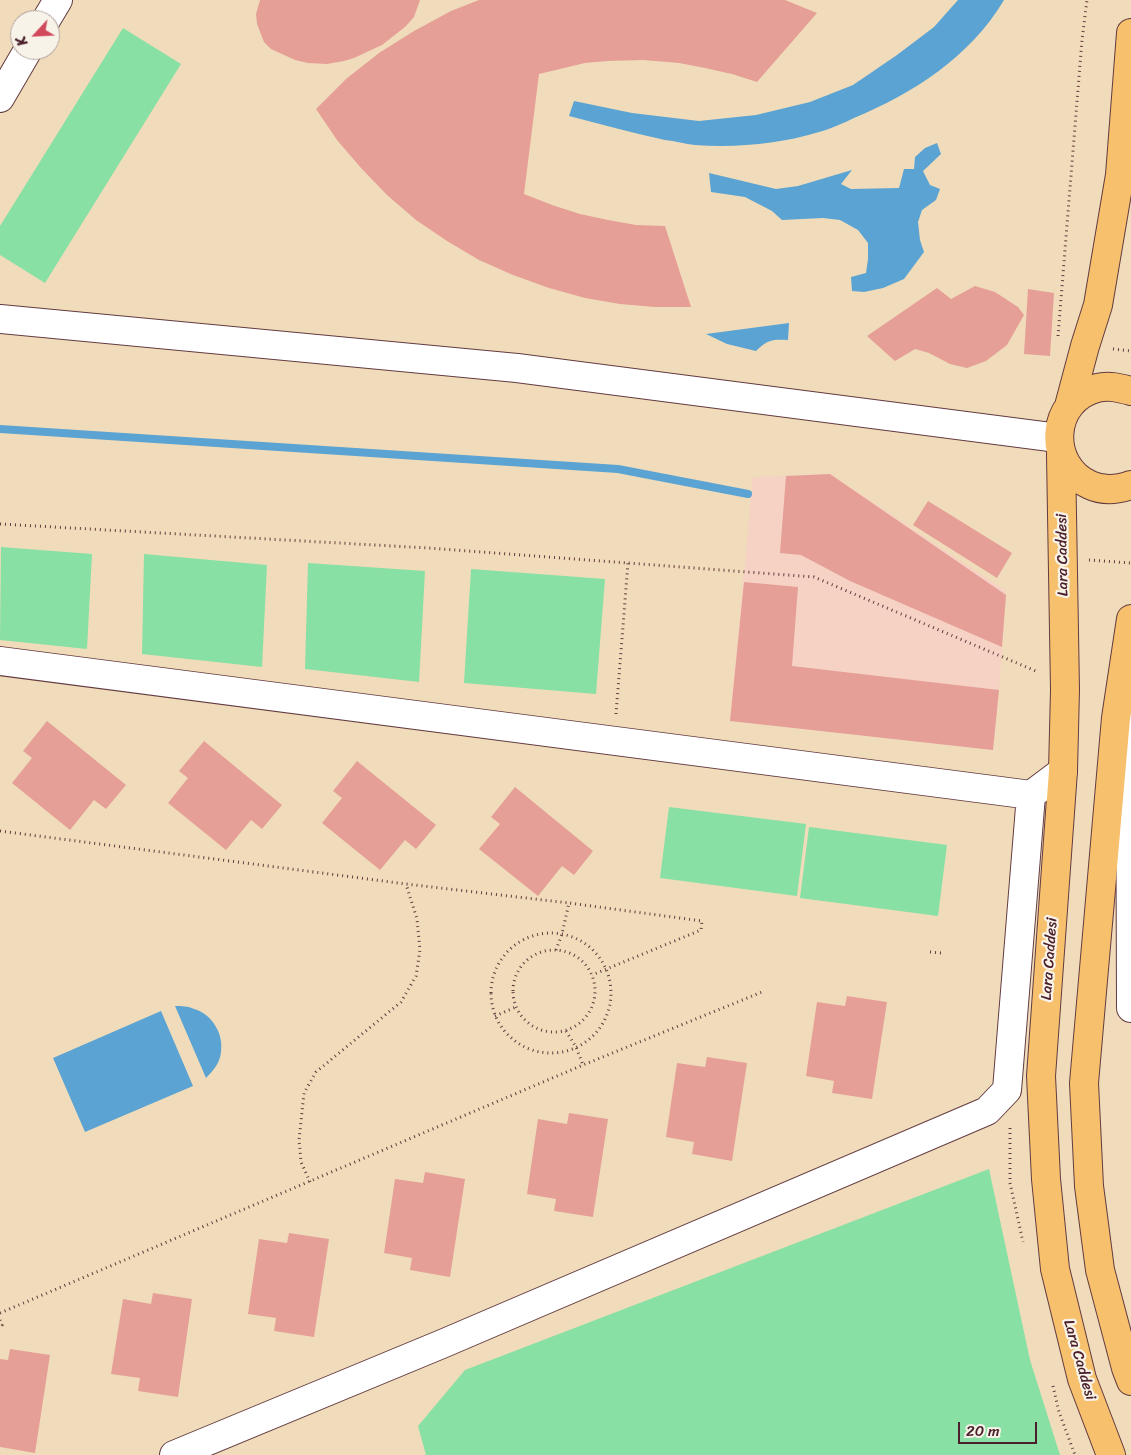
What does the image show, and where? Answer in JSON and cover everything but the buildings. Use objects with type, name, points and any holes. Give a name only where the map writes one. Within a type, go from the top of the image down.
[{"type":"main road","points":[[1069,406],[1100,296],[1120,175],[1131,34]]},
{"type":"main road","points":[[1069,406],[1081,395],[1097,388],[1114,386],[1131,391]]},
{"type":"main road","name":"Lara Caddesi","points":[[1069,406],[1061,421],[1060,447],[1065,690],[1063,771],[1041,1076],[1046,1179],[1055,1269],[1082,1379],[1111,1455]]},
{"type":"main road","points":[[1060,447],[1069,470],[1081,481],[1097,488],[1113,489],[1131,485]]},
{"type":"main road","points":[[1130,623],[1116,718],[1084,1083],[1089,1186],[1100,1270],[1131,1381]]},
{"type":"street","points":[[0,98],[22,60]]},
{"type":"street","points":[[0,319],[517,368],[1060,447]]},
{"type":"street","points":[[1130,623],[1131,1008]]},
{"type":"street","points":[[0,661],[1031,795],[1063,771]]},
{"type":"street","points":[[174,1455],[442,1344],[987,1111],[1007,1090],[1031,795]]},
{"type":"path","points":[[1057,344],[1081,50],[1087,0]]},
{"type":"path","points":[[0,524],[418,547],[814,577],[1043,675]]},
{"type":"path","points":[[616,715],[628,563]]},
{"type":"path","points":[[0,831],[406,884],[702,920],[701,930],[592,975]]},
{"type":"path","points":[[310,1182],[301,1162],[299,1140],[304,1093],[316,1072],[401,1002],[416,976],[420,942],[417,919],[406,884]]},
{"type":"path","points":[[556,950],[562,934],[569,903]]},
{"type":"path","points":[[543,933],[562,934],[581,940],[596,953],[606,970],[611,988],[610,1008],[602,1025],[589,1040],[572,1049],[553,1053],[534,1050],[516,1041],[501,1026],[495,1016],[492,986],[497,967],[509,950],[525,938],[543,933]]},
{"type":"path","points":[[556,950],[567,952],[577,957],[586,965],[592,975],[595,988],[594,1002],[588,1015],[578,1025],[566,1031],[554,1033],[542,1031],[522,1017],[516,1007],[513,993],[520,967],[530,958],[542,952],[556,950]]},
{"type":"path","points":[[930,952],[942,953]]},
{"type":"path","points":[[0,1313],[583,1065],[762,992]]},
{"type":"path","points":[[495,1016],[516,1007]]},
{"type":"path","points":[[566,1031],[576,1047],[583,1065]]},
{"type":"path","points":[[0,1320],[2,1325],[0,1326]]},
{"type":"shaded area","points":[[830,474],[1006,591],[993,750],[730,721],[753,477]]},
{"type":"green space","points":[[123,28],[181,64],[45,283],[0,255],[0,226]]},
{"type":"green space","points":[[1,547],[92,554],[87,649],[0,640]]},
{"type":"green space","points":[[144,554],[267,565],[262,667],[142,654]]},
{"type":"green space","points":[[308,563],[425,571],[419,682],[305,669]]},
{"type":"green space","points":[[471,569],[605,579],[596,694],[464,683]]},
{"type":"green space","points":[[669,807],[806,824],[797,896],[660,878]]},
{"type":"green space","points":[[809,827],[947,845],[938,916],[800,898]]},
{"type":"green space","points":[[989,1169],[1030,1360],[1060,1455],[426,1455],[418,1426],[465,1370]]},
{"type":"water","points":[[958,0],[1004,0],[975,39],[939,71],[898,97],[823,131],[789,140],[758,144],[695,145],[665,140],[569,116],[574,101],[632,113],[699,121],[756,115],[810,102],[853,85],[897,55],[934,27]]},
{"type":"water","points":[[937,143],[941,154],[923,171],[930,185],[940,189],[936,200],[922,210],[918,222],[920,240],[924,252],[904,279],[883,288],[864,292],[852,291],[851,277],[866,273],[868,259],[868,243],[858,230],[840,220],[823,218],[782,220],[772,211],[745,197],[711,192],[709,173],[776,189],[798,186],[852,170],[841,184],[851,189],[899,188],[904,169],[914,169],[915,157],[925,148]]},
{"type":"water","points":[[789,323],[788,340],[770,341],[763,344],[756,351],[727,344],[706,334]]},
{"type":"water","points":[[175,1006],[187,1007],[206,1015],[219,1032],[221,1045],[219,1060],[206,1078]]},
{"type":"water","points":[[161,1011],[193,1086],[85,1132],[53,1058]]},
{"type":"waterway","points":[[0,429],[618,469],[748,494]]}]
